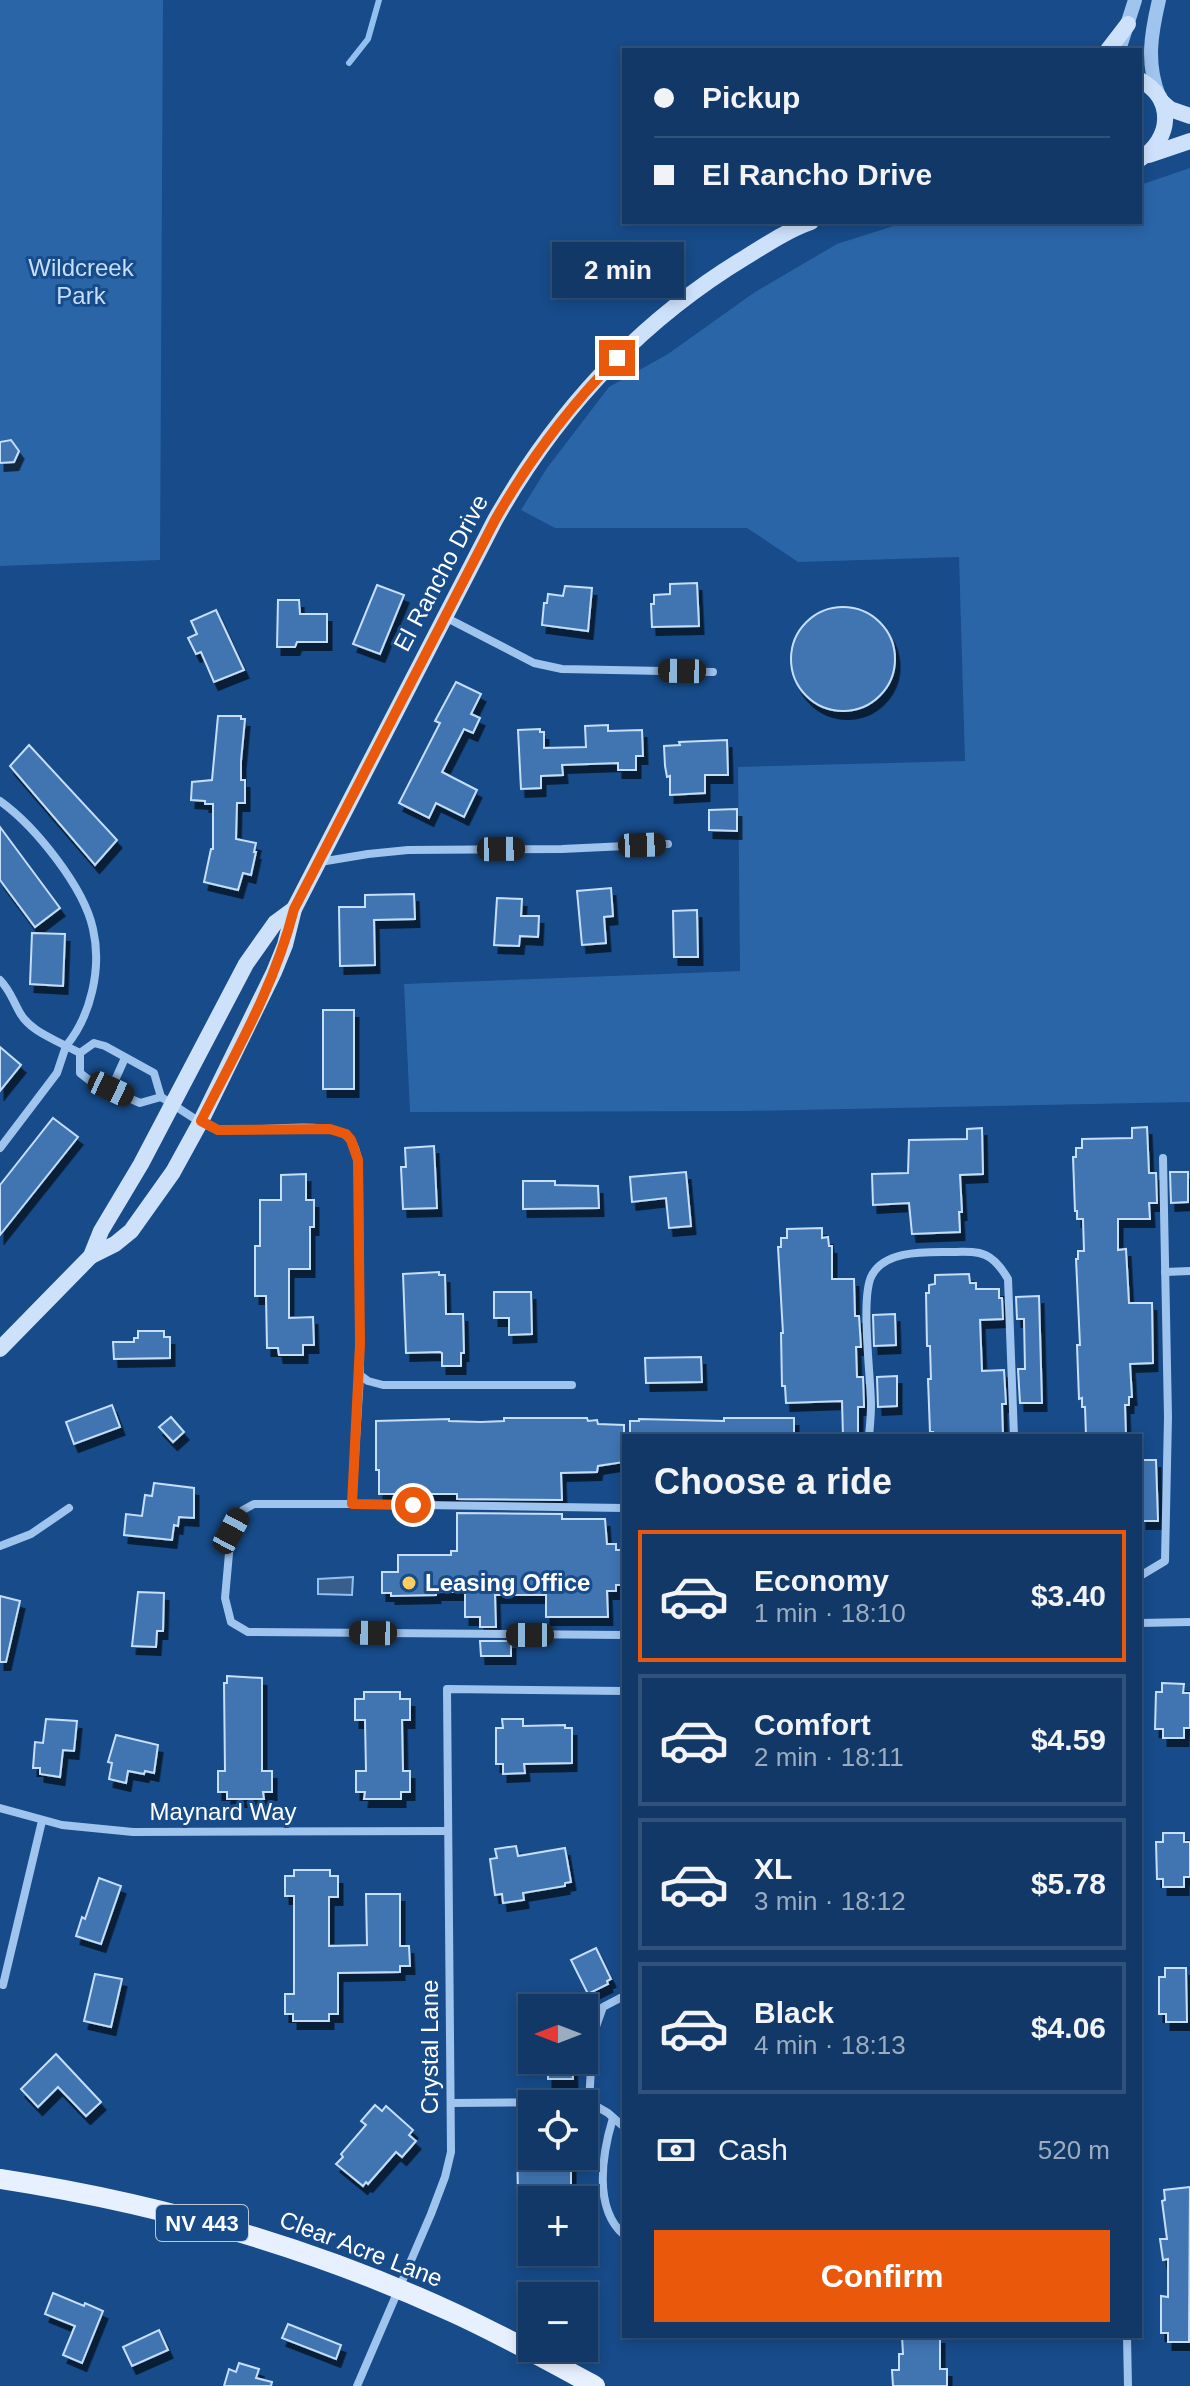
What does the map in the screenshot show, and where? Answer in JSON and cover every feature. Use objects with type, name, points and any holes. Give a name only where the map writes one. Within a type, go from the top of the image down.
[{"type":"main road","points":[[1110,48],[1128,24]]},
{"type":"main road","points":[[1142,82],[1170,109],[1190,116]]},
{"type":"main road","points":[[1142,156],[1157,145],[1162,135],[1165,113],[1160,100]]},
{"type":"main road","points":[[1142,157],[1190,141]]},
{"type":"main road","name":"El Rancho Drive","points":[[0,1349],[91,1256],[115,1244],[131,1231],[173,1172],[274,972],[294,909],[514,487],[553,430],[588,388],[649,328],[738,262],[805,224]]},
{"type":"main road","name":"El Rancho Drive","points":[[91,1256],[101,1231],[141,1164],[167,1100],[246,964],[275,923],[294,909]]},
{"type":"main road","name":"Clear Acre Lane","points":[[0,2179],[110,2199],[233,2230],[316,2257],[398,2289],[515,2343],[595,2386]]},
{"type":"street","points":[[1120,48],[1135,0]]},
{"type":"street","points":[[1159,0],[1150,49],[1152,74],[1160,100]]},
{"type":"street","points":[[444,617],[543,666],[713,672]]},
{"type":"street","points":[[0,801],[19,816],[56,857],[86,908],[94,930],[91,995],[77,1032],[66,1046],[57,1073],[0,1148]]},
{"type":"street","points":[[319,862],[408,850],[562,849],[668,844]]},
{"type":"street","points":[[0,980],[9,988],[20,1014],[31,1027],[80,1053]]},
{"type":"street","points":[[80,1053],[94,1043],[154,1073],[167,1100],[218,1130],[321,1128],[340,1131],[351,1140],[358,1160],[359,1179],[360,1375],[352,1504]]},
{"type":"street","points":[[80,1053],[80,1073],[89,1080],[140,1103],[167,1100]]},
{"type":"street","points":[[111,1089],[125,1058]]},
{"type":"street","points":[[1142,1575],[1165,1561],[1168,1417],[1163,1158]]},
{"type":"street","points":[[869,1434],[871,1406],[866,1298],[872,1275],[887,1261],[913,1253],[978,1252],[997,1261],[1008,1279],[1014,1434]]},
{"type":"street","points":[[1165,1272],[1190,1271]]},
{"type":"street","points":[[360,1375],[383,1385],[572,1385]]},
{"type":"street","points":[[622,1508],[254,1504],[243,1510],[231,1531],[225,1598],[231,1622],[248,1632],[622,1635]]},
{"type":"street","points":[[0,1546],[31,1534],[69,1508]]},
{"type":"street","points":[[1142,1623],[1190,1622]]},
{"type":"street","name":"Crystal Lane","points":[[357,2386],[431,2214],[451,2152],[447,1689],[622,1691]]},
{"type":"street","name":"Maynard Way","points":[[0,1808],[42,1821],[87,1829],[133,1832],[448,1831]]},
{"type":"street","points":[[3,1985],[42,1821]]},
{"type":"street","points":[[590,2090],[593,2035],[603,2007],[622,1997]]},
{"type":"street","points":[[451,2103],[518,2103]]},
{"type":"street","points":[[598,2106],[622,2125]]},
{"type":"street","points":[[613,2118],[603,2168],[605,2206],[609,2218],[622,2233]]},
{"type":"street","points":[[1127,2338],[1128,2386]]},
{"type":"green space","name":"Wildcreek Park","points":[[0,0],[163,0],[160,560],[0,566]]},
{"type":"green space","points":[[1190,168],[1190,1102],[745,1111],[410,1112],[404,984],[740,971],[738,767],[965,761],[959,557],[798,562],[747,528],[555,528],[521,510],[547,468],[609,387],[668,354],[755,292],[837,244],[900,224],[1142,224],[1142,184]]},
{"type":"shaded area","points":[[353,1577],[352,1595],[318,1594],[318,1579]]},
{"type":"building","points":[[11,440],[19,451],[14,462],[0,463],[0,442]]},
{"type":"building","points":[[697,583],[699,626],[652,627],[651,604],[654,604],[654,595],[670,594],[670,584]]},
{"type":"building","points":[[377,585],[404,595],[380,654],[353,644]]},
{"type":"building","points":[[565,586],[592,588],[588,631],[542,625],[548,594],[563,596]]},
{"type":"building","points":[[278,600],[299,600],[300,614],[327,614],[327,642],[297,642],[295,647],[277,647]]},
{"type":"building","points":[[843,607],[863,611],[880,622],[891,639],[895,659],[891,679],[880,696],[863,707],[843,711],[823,707],[806,696],[795,679],[791,659],[795,639],[806,622],[823,611]]},
{"type":"building","points":[[216,610],[244,670],[214,682],[201,652],[196,654],[188,638],[197,634],[191,621]]},
{"type":"building","points":[[456,682],[481,694],[471,714],[480,718],[473,733],[464,729],[442,772],[477,790],[464,817],[436,803],[429,818],[399,803],[440,723],[435,721]]},
{"type":"building","points":[[218,716],[241,716],[245,719],[241,780],[245,780],[245,803],[237,803],[236,839],[256,843],[256,852],[251,875],[243,873],[238,890],[204,882],[213,849],[213,804],[191,800],[192,782],[212,780]]},
{"type":"building","points":[[608,725],[608,731],[642,730],[643,756],[636,756],[636,770],[618,770],[618,763],[562,765],[563,775],[541,776],[541,788],[521,789],[518,730],[540,729],[544,732],[544,748],[586,747],[585,726]]},
{"type":"building","points":[[727,740],[728,775],[705,775],[705,793],[670,795],[664,746],[680,745],[679,742]]},
{"type":"building","points":[[29,745],[117,840],[95,865],[10,766]]},
{"type":"building","points":[[737,809],[737,831],[709,830],[709,810]]},
{"type":"building","points":[[0,827],[60,908],[35,927],[0,880]]},
{"type":"building","points":[[611,888],[613,916],[604,917],[606,943],[582,945],[577,891]]},
{"type":"building","points":[[414,894],[415,919],[374,920],[375,965],[340,966],[339,907],[365,907],[365,895]]},
{"type":"building","points":[[497,898],[522,899],[521,916],[539,916],[538,937],[520,936],[519,946],[494,945]]},
{"type":"building","points":[[697,910],[698,957],[674,957],[673,911]]},
{"type":"building","points":[[32,933],[65,934],[63,986],[30,984]]},
{"type":"building","points":[[323,1010],[354,1010],[354,1089],[323,1089]]},
{"type":"building","points":[[0,1047],[21,1065],[0,1091]]},
{"type":"building","points":[[53,1118],[78,1137],[0,1235],[0,1185]]},
{"type":"building","points":[[1147,1127],[1149,1173],[1156,1173],[1157,1203],[1149,1203],[1150,1219],[1118,1219],[1118,1250],[1126,1249],[1129,1303],[1152,1303],[1153,1363],[1130,1364],[1132,1397],[1129,1397],[1129,1405],[1125,1405],[1126,1434],[1086,1434],[1085,1407],[1082,1407],[1082,1398],[1079,1399],[1077,1345],[1080,1345],[1076,1259],[1078,1251],[1084,1251],[1083,1219],[1077,1219],[1075,1211],[1073,1157],[1076,1157],[1076,1148],[1082,1148],[1082,1139],[1132,1138],[1132,1128]]},
{"type":"building","points":[[982,1128],[983,1174],[960,1175],[960,1232],[912,1234],[909,1203],[873,1205],[872,1174],[908,1173],[909,1140],[967,1139],[967,1129]]},
{"type":"building","points":[[434,1146],[437,1208],[403,1209],[401,1167],[406,1167],[405,1148]]},
{"type":"building","points":[[686,1172],[691,1226],[669,1228],[666,1198],[632,1202],[630,1177]]},
{"type":"building","points":[[1170,1172],[1188,1172],[1188,1202],[1171,1203]]},
{"type":"building","points":[[306,1174],[306,1200],[314,1200],[314,1227],[310,1227],[310,1269],[289,1269],[289,1318],[313,1317],[314,1345],[303,1345],[303,1355],[279,1355],[278,1348],[267,1348],[266,1296],[255,1296],[255,1246],[260,1246],[260,1200],[281,1200],[281,1175]]},
{"type":"building","points":[[523,1181],[598,1186],[599,1208],[523,1209]]},
{"type":"building","points":[[822,1228],[822,1238],[828,1237],[829,1246],[832,1246],[832,1279],[854,1279],[855,1316],[859,1316],[861,1347],[856,1347],[857,1377],[863,1377],[864,1405],[858,1407],[858,1434],[843,1434],[842,1401],[786,1403],[785,1386],[782,1386],[783,1333],[778,1247],[781,1247],[781,1238],[787,1238],[787,1229]]},
{"type":"building","points":[[439,1272],[439,1275],[445,1275],[446,1314],[463,1314],[464,1353],[461,1353],[461,1366],[442,1366],[440,1352],[406,1353],[403,1274]]},
{"type":"building","points":[[969,1274],[970,1283],[976,1283],[976,1289],[999,1289],[1003,1319],[980,1320],[982,1371],[1004,1370],[1006,1404],[1002,1404],[1003,1434],[930,1432],[928,1379],[931,1379],[926,1293],[929,1293],[929,1285],[935,1284],[935,1275]]},
{"type":"building","points":[[494,1292],[531,1292],[532,1334],[509,1335],[509,1318],[494,1318]]},
{"type":"building","points":[[1039,1296],[1042,1403],[1020,1403],[1018,1369],[1025,1369],[1024,1319],[1017,1319],[1016,1297]]},
{"type":"building","points":[[895,1314],[896,1345],[874,1346],[873,1315]]},
{"type":"building","points":[[138,1331],[164,1331],[164,1337],[170,1337],[170,1358],[114,1359],[113,1342],[134,1342]]},
{"type":"building","points":[[701,1357],[702,1382],[646,1383],[645,1358]]},
{"type":"building","points":[[897,1376],[897,1406],[878,1407],[877,1377]]},
{"type":"building","points":[[112,1405],[120,1427],[74,1444],[66,1422]]},
{"type":"building","points":[[171,1417],[184,1432],[173,1442],[159,1427]]},
{"type":"building","points":[[504,1418],[587,1418],[588,1421],[597,1420],[598,1424],[624,1425],[622,1462],[598,1466],[597,1472],[561,1473],[562,1500],[457,1499],[457,1494],[379,1494],[376,1421],[504,1421]]},
{"type":"building","points":[[724,1418],[794,1418],[794,1434],[630,1434],[630,1421],[639,1419],[724,1421]]},
{"type":"building","points":[[1142,1460],[1156,1460],[1158,1521],[1142,1521]]},
{"type":"building","points":[[154,1483],[194,1488],[194,1518],[179,1517],[178,1526],[174,1525],[172,1540],[124,1535],[126,1514],[142,1516],[145,1495],[152,1496]]},
{"type":"building","points":[[457,1513],[562,1514],[562,1519],[605,1519],[607,1544],[616,1544],[616,1550],[622,1550],[622,1585],[616,1585],[616,1591],[607,1591],[608,1617],[546,1617],[546,1595],[495,1595],[496,1627],[480,1627],[480,1617],[465,1617],[465,1592],[391,1596],[391,1593],[382,1593],[382,1572],[398,1572],[398,1555],[451,1555],[451,1551],[457,1551]]},
{"type":"building","points":[[138,1592],[164,1593],[163,1631],[157,1631],[156,1647],[132,1646]]},
{"type":"building","points":[[0,1596],[20,1601],[6,1662],[0,1662]]},
{"type":"building","points":[[480,1641],[511,1641],[511,1656],[481,1656]]},
{"type":"building","points":[[227,1676],[262,1678],[262,1771],[272,1771],[272,1792],[263,1792],[264,1799],[227,1799],[227,1792],[218,1792],[218,1771],[225,1771],[224,1683],[227,1683]]},
{"type":"building","points":[[1162,1683],[1184,1684],[1183,1693],[1190,1693],[1190,1728],[1184,1728],[1184,1738],[1163,1738],[1163,1729],[1155,1729],[1156,1692],[1162,1692]]},
{"type":"building","points":[[364,1692],[400,1692],[400,1699],[410,1699],[410,1720],[402,1720],[403,1771],[410,1771],[410,1792],[401,1792],[401,1799],[364,1799],[365,1792],[356,1792],[356,1771],[366,1771],[365,1720],[355,1720],[355,1699],[364,1699]]},
{"type":"building","points":[[46,1719],[77,1721],[74,1751],[63,1750],[60,1777],[40,1774],[40,1768],[33,1768],[35,1742],[43,1743]]},
{"type":"building","points":[[502,1719],[523,1719],[523,1726],[565,1725],[565,1728],[572,1728],[572,1763],[524,1764],[525,1773],[503,1774],[503,1764],[496,1764],[496,1728],[503,1728]]},
{"type":"building","points":[[116,1735],[158,1745],[154,1773],[128,1771],[126,1783],[109,1779],[112,1763],[108,1762]]},
{"type":"building","points":[[1163,1833],[1184,1833],[1184,1842],[1190,1842],[1190,1877],[1184,1877],[1184,1887],[1163,1887],[1163,1879],[1157,1879],[1156,1842],[1163,1842]]},
{"type":"building","points":[[516,1846],[518,1856],[565,1848],[571,1882],[565,1883],[565,1886],[523,1893],[524,1900],[503,1903],[502,1894],[495,1895],[490,1859],[497,1858],[495,1849]]},
{"type":"building","points":[[294,1870],[330,1870],[330,1876],[338,1876],[338,1897],[329,1897],[329,1946],[367,1945],[366,1894],[400,1894],[400,1946],[409,1946],[410,1966],[400,1966],[400,1972],[338,1973],[338,2014],[329,2014],[329,2021],[293,2021],[293,2014],[285,2014],[285,1994],[294,1994],[294,1896],[285,1896],[285,1876],[294,1876]]},
{"type":"building","points":[[99,1878],[121,1886],[101,1944],[76,1936]]},
{"type":"building","points":[[596,1948],[611,1979],[607,1981],[608,1984],[588,1994],[571,1960]]},
{"type":"building","points":[[1165,1968],[1186,1968],[1187,2022],[1166,2022],[1166,2014],[1159,2014],[1159,1977],[1165,1977]]},
{"type":"building","points":[[95,1974],[122,1979],[111,2027],[84,2021]]},
{"type":"building","points":[[56,2054],[101,2102],[86,2116],[58,2087],[38,2107],[21,2089]]},
{"type":"building","points":[[548,2074],[573,2074],[573,2079],[548,2079]]},
{"type":"building","points":[[375,2105],[382,2111],[386,2106],[413,2130],[409,2135],[416,2141],[402,2157],[396,2152],[363,2186],[336,2164],[366,2125],[361,2121]]},
{"type":"building","points":[[517,2146],[518,2170],[571,2170],[571,2186],[518,2186],[518,2196]]},
{"type":"building","points":[[1190,2187],[1189,2342],[1168,2342],[1168,2333],[1161,2333],[1161,2296],[1168,2297],[1168,2259],[1163,2260],[1160,2239],[1167,2239],[1162,2201],[1165,2200],[1164,2190]]},
{"type":"building","points":[[53,2293],[103,2311],[82,2363],[63,2355],[75,2326],[45,2314]]},
{"type":"building","points":[[288,2324],[341,2345],[336,2359],[282,2338]]},
{"type":"building","points":[[159,2330],[168,2350],[132,2366],[123,2347]]},
{"type":"building","points":[[902,2338],[940,2338],[940,2369],[947,2369],[947,2386],[893,2386],[892,2370],[899,2370],[899,2354],[903,2354]]},
{"type":"building","points":[[239,2363],[259,2369],[256,2378],[272,2382],[271,2386],[224,2386],[229,2369],[236,2372]]},
{"type":"waterway","points":[[349,63],[368,39],[379,0]]},
{"type":"place","name":"Leasing Office","points":[[409,1583]]},
{"type":"route","points":[[413,1505],[352,1504],[360,1375],[359,1179],[355,1147],[346,1134],[330,1129],[218,1130],[201,1121],[274,972],[294,909],[495,520],[553,430],[617,358]]}]
